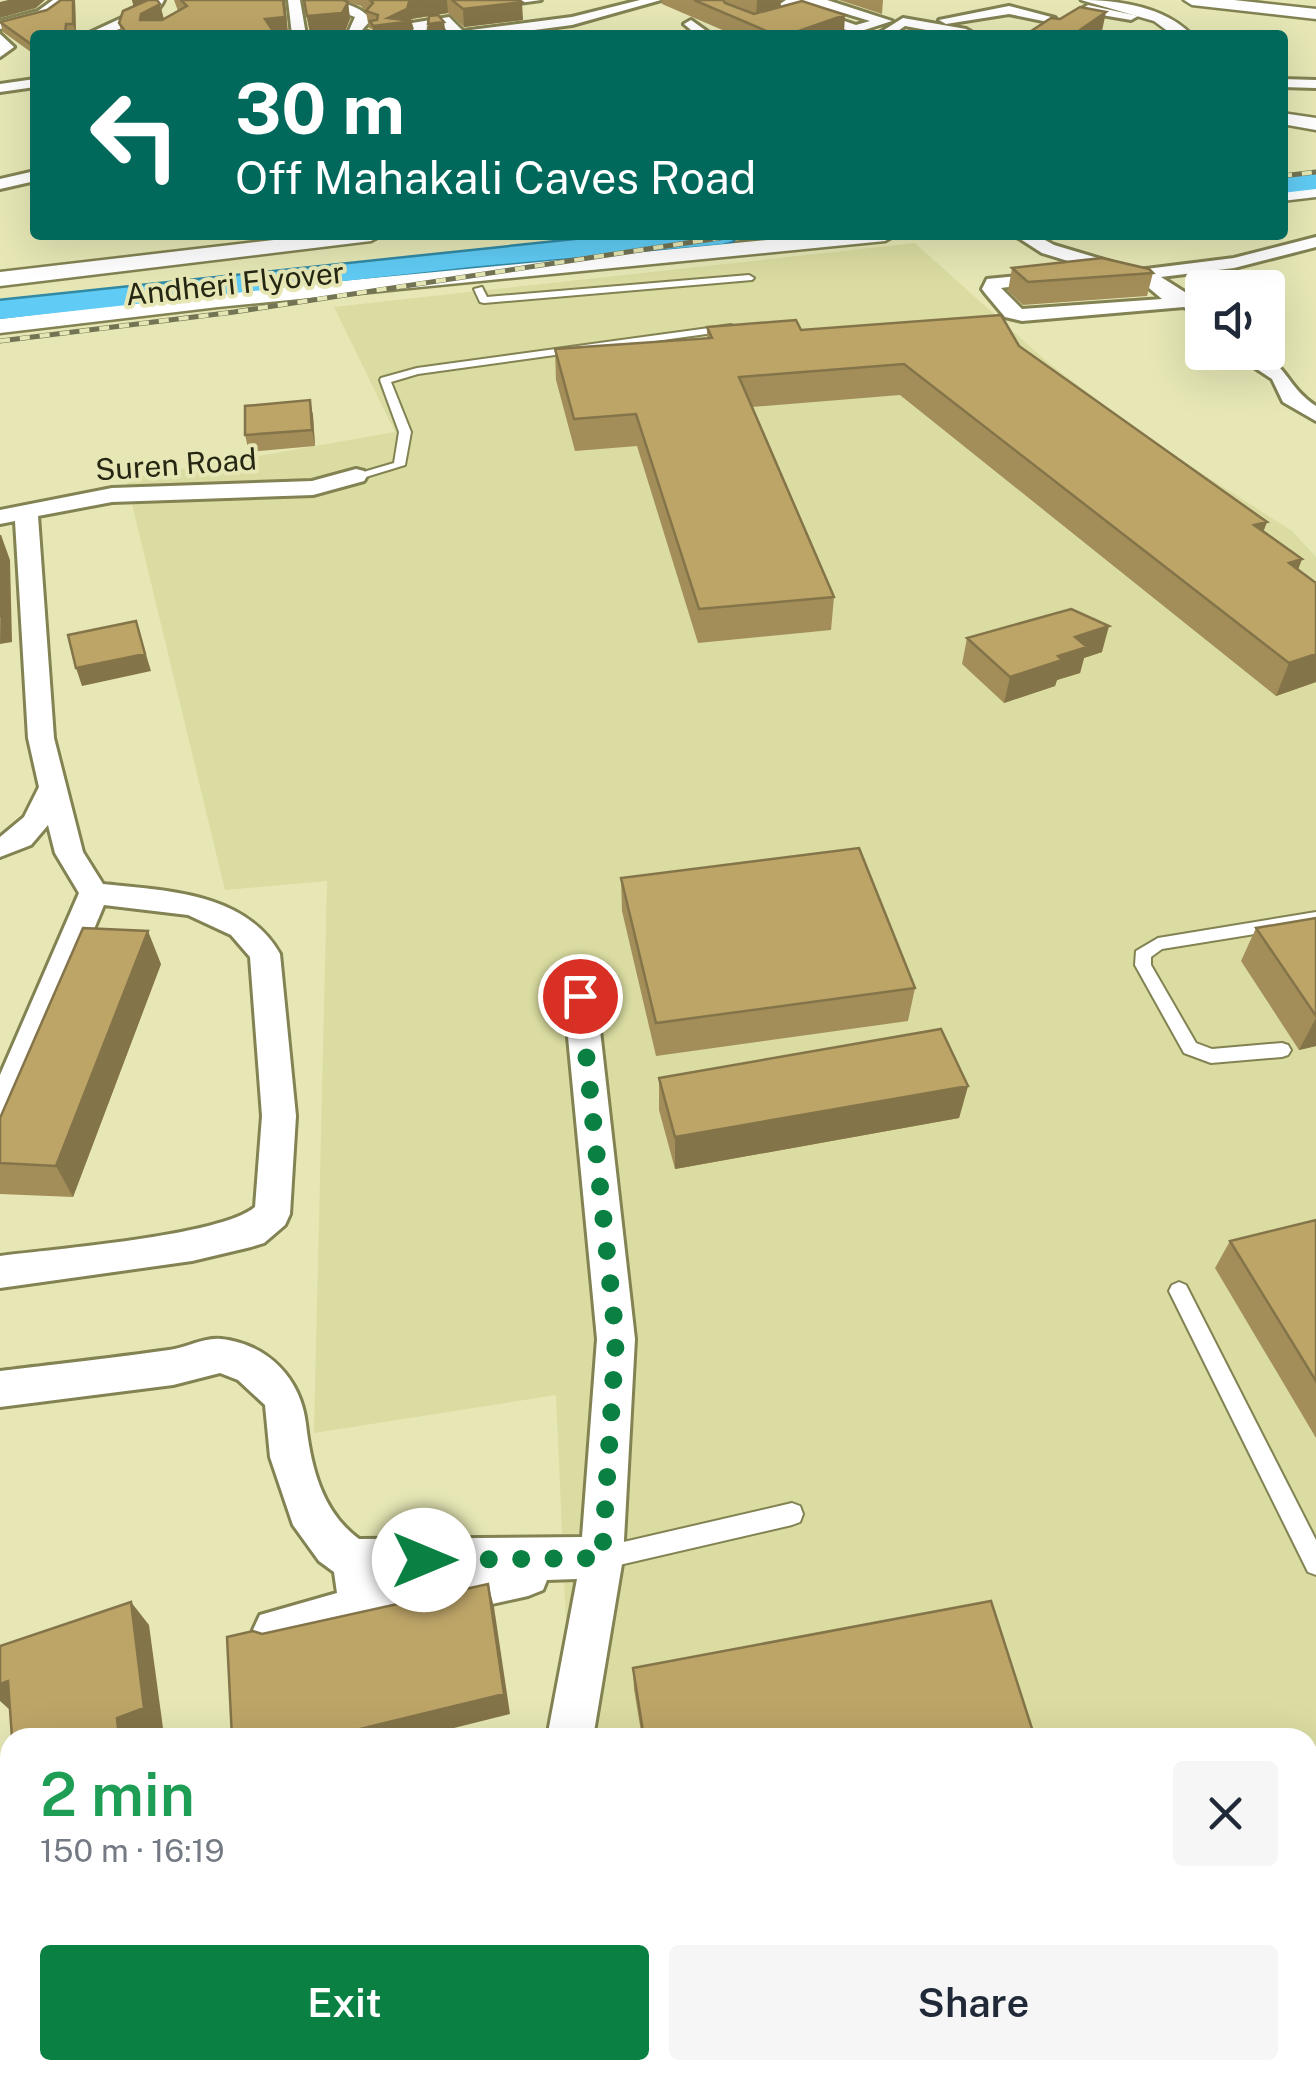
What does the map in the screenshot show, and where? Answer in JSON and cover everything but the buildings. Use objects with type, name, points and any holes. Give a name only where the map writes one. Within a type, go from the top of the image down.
[{"type":"highway","points":[[1288,184],[1316,181]]},
{"type":"highway","points":[[470,266],[515,240]]},
{"type":"highway","points":[[279,294],[681,240]]},
{"type":"highway","points":[[158,260],[470,266],[627,260]]},
{"type":"highway","name":"Andheri Flyover","points":[[0,296],[470,266]]},
{"type":"highway","name":"Andheri Flyover","points":[[0,310],[470,266]]},
{"type":"street","points":[[0,53],[6,47],[0,29],[43,14],[51,5],[65,0]]},
{"type":"street","points":[[102,30],[155,8],[158,0]]},
{"type":"street","points":[[133,30],[160,17],[167,0]]},
{"type":"street","points":[[294,0],[298,30]]},
{"type":"street","points":[[315,0],[357,13],[364,20],[354,30]]},
{"type":"street","points":[[480,1],[536,0]]},
{"type":"street","points":[[486,29],[554,21],[656,0]]},
{"type":"street","points":[[1049,25],[1078,0]]},
{"type":"street","points":[[1089,0],[1160,18],[1177,30]]},
{"type":"street","points":[[1192,0],[1316,14]]},
{"type":"street","points":[[827,4],[885,20],[855,29],[787,8],[827,4]]},
{"type":"street","points":[[787,8],[841,30]]},
{"type":"street","points":[[787,8],[788,21],[810,30]]},
{"type":"street","points":[[1035,30],[1088,8],[1135,13]]},
{"type":"street","points":[[946,20],[1010,10],[1049,25]]},
{"type":"street","points":[[1115,26],[1135,13]]},
{"type":"street","points":[[420,30],[416,24],[444,20],[456,30]]},
{"type":"street","points":[[890,30],[903,22],[944,30]]},
{"type":"street","points":[[691,24],[699,30]]},
{"type":"street","points":[[38,30],[55,25]]},
{"type":"street","points":[[1288,83],[1316,84]]},
{"type":"street","points":[[0,88],[30,84]]},
{"type":"street","points":[[1288,117],[1313,111]]},
{"type":"street","points":[[0,184],[30,177]]},
{"type":"street","points":[[1288,193],[1316,191]]},
{"type":"street","points":[[0,279],[328,240]]},
{"type":"street","points":[[627,260],[833,240]]},
{"type":"street","points":[[1033,240],[1100,268],[1155,284],[1179,303],[1012,313],[991,289],[993,283],[1100,268],[1134,274],[1172,274],[1316,242]]},
{"type":"street","points":[[1134,274],[1185,299]]},
{"type":"street","points":[[0,326],[279,294]]},
{"type":"street","points":[[1270,370],[1280,376],[1290,398],[1316,415]]},
{"type":"street","name":"Suren Road","points":[[13,515],[112,495],[312,488],[356,476]]},
{"type":"street","points":[[13,515],[42,738],[69,853],[94,894]]},
{"type":"street","points":[[0,847],[18,843],[30,834],[54,784]]},
{"type":"street","points":[[0,1114],[94,894]]},
{"type":"street","points":[[0,1272],[192,1246],[251,1232],[272,1214],[279,1116],[264,954],[242,927],[193,905],[94,894]]},
{"type":"street","points":[[572,1728],[602,1558],[616,1338],[580,996]]},
{"type":"street","points":[[0,1389],[173,1367],[220,1356],[251,1366],[271,1382],[284,1400],[290,1457],[308,1511],[334,1546],[353,1560],[602,1558]]},
{"type":"street","points":[[353,1560],[361,1609]]},
{"type":"street","points":[[275,1630],[528,1575]]},
{"type":"lane","points":[[470,266],[484,300],[749,278]]},
{"type":"lane","points":[[356,476],[399,465],[405,432],[385,380],[417,371],[741,327]]},
{"type":"lane","points":[[1282,1050],[1211,1056],[1190,1048],[1143,965],[1142,955],[1158,944],[1316,918]]},
{"type":"lane","points":[[1179,1291],[1316,1564]]},
{"type":"lane","points":[[602,1558],[792,1514]]},
{"type":"shaded area","points":[[915,243],[1046,361],[1156,444],[1292,531],[1316,557],[1316,1728],[571,1728],[556,1395],[314,1433],[327,881],[225,890],[126,479],[395,432],[334,307]]},
{"type":"railway","points":[[1288,175],[1316,172]]},
{"type":"railway","points":[[0,341],[234,312],[706,240]]},
{"type":"route","points":[[424,1560],[602,1558],[616,1338],[580,996]]}]
